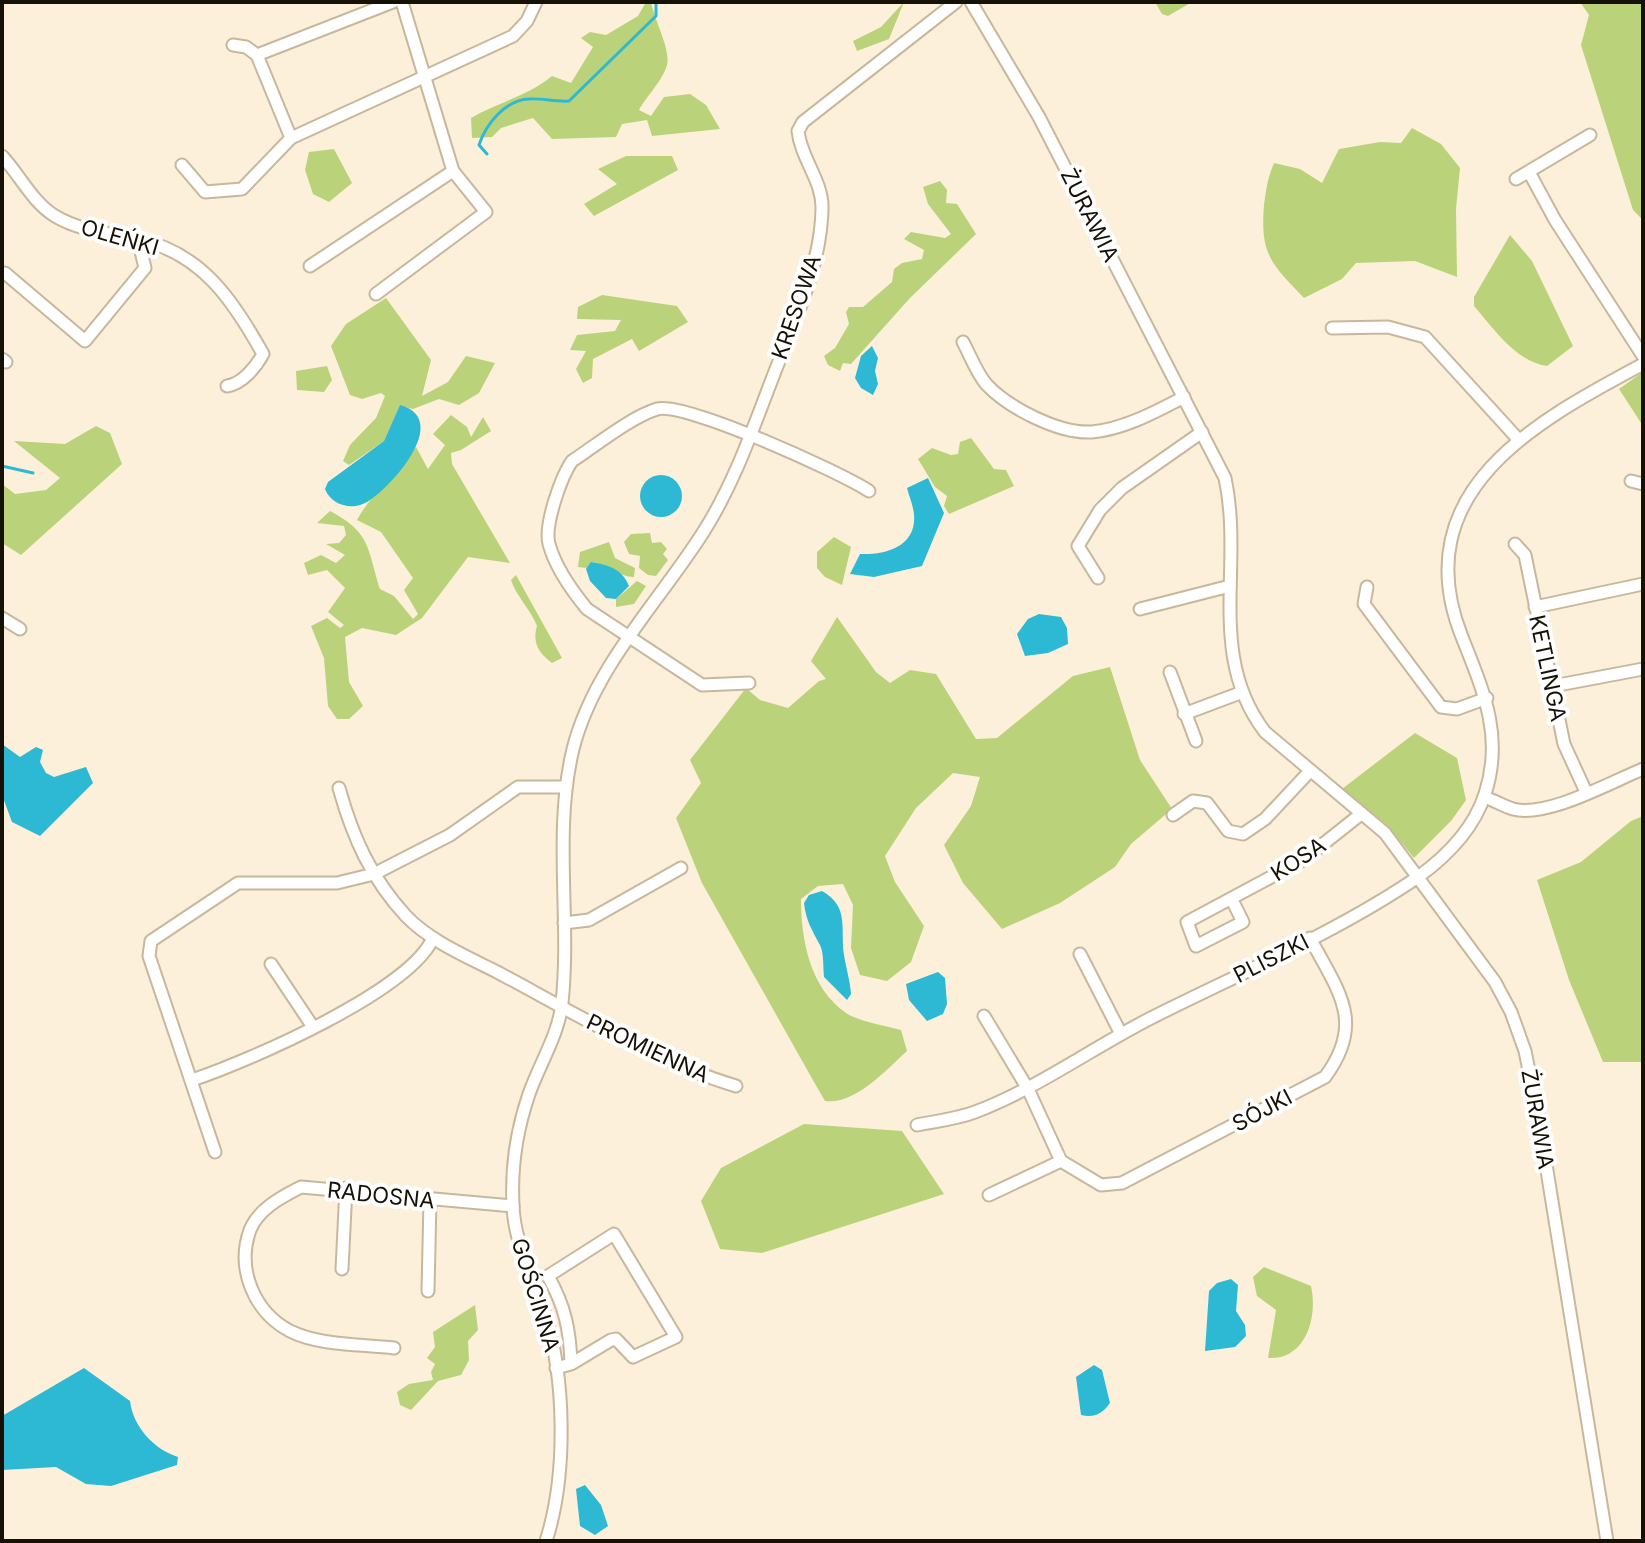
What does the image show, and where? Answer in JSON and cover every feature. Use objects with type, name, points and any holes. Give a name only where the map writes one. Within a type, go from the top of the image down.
[{"type":"street","points":[[257,55],[393,2]]},
{"type":"street","points":[[376,294],[486,212],[453,171],[402,2]]},
{"type":"street","points":[[182,165],[205,192],[242,189],[291,138],[513,36],[527,21],[536,2]]},
{"type":"street","name":"KRESOWA","points":[[562,1007],[566,787],[585,715],[628,638],[704,532],[738,470],[794,322],[818,244],[822,206],[798,131],[803,122],[956,2]]},
{"type":"street","name":"ŻURAWIA","points":[[971,2],[1039,117],[1225,478],[1230,502],[1233,666],[1240,693],[1265,732],[1385,833],[1495,982],[1511,1012],[1525,1051],[1607,1541]]},
{"type":"street","points":[[233,45],[246,47],[257,55],[291,138]]},
{"type":"street","points":[[1516,179],[1590,135]]},
{"type":"street","name":"OLEŃKI","points":[[2,156],[46,210],[57,218],[107,236],[138,239],[185,257],[234,302],[263,354],[256,366],[232,386],[227,386]]},
{"type":"street","points":[[310,266],[453,171]]},
{"type":"street","points":[[1529,172],[1555,220],[1643,356]]},
{"type":"street","name":"OLEŃKI","points":[[5,273],[85,341],[145,268],[138,239]]},
{"type":"street","points":[[1332,328],[1388,327],[1425,337],[1518,439]]},
{"type":"street","points":[[963,342],[985,383],[1009,404],[1045,422],[1090,432],[1139,419],[1184,397]]},
{"type":"street","name":"PLISZKI","points":[[917,1125],[972,1113],[1028,1089],[1121,1034],[1310,938],[1418,876],[1451,850],[1473,821],[1484,797],[1493,747],[1487,698],[1452,604],[1447,569],[1450,542],[1472,487],[1518,439],[1576,400],[1643,364]]},
{"type":"street","points":[[749,683],[702,685],[587,609],[549,543],[549,528],[563,473],[572,461],[655,410],[673,407],[750,436],[869,491]]},
{"type":"street","points":[[1098,578],[1078,546],[1100,510],[1122,488],[1202,432]]},
{"type":"street","name":"KETLINGA","points":[[1515,544],[1525,555],[1564,744],[1586,792]]},
{"type":"street","points":[[1535,607],[1643,584]]},
{"type":"street","points":[[1140,609],[1230,586]]},
{"type":"street","points":[[1367,587],[1364,604],[1441,707],[1457,709],[1487,698]]},
{"type":"street","points":[[2,618],[20,629]]},
{"type":"street","points":[[1553,686],[1643,669]]},
{"type":"street","points":[[1170,672],[1196,741]]},
{"type":"street","points":[[1184,714],[1240,693]]},
{"type":"street","points":[[1484,797],[1516,810],[1562,804],[1643,769]]},
{"type":"street","points":[[1173,815],[1193,801],[1207,803],[1228,831],[1243,834],[1265,819],[1310,771]]},
{"type":"street","points":[[215,1152],[149,956],[151,941],[238,883],[337,883],[374,874],[450,835],[518,787],[566,787]]},
{"type":"street","name":"PROMIENNA","points":[[339,788],[351,832],[374,874],[408,918],[433,938],[562,1007],[707,1078],[736,1086]]},
{"type":"street","name":"KOSA","points":[[1232,900],[1243,922],[1196,946],[1187,922],[1303,860],[1361,814]]},
{"type":"street","points":[[564,923],[589,920],[681,868]]},
{"type":"street","points":[[192,1080],[250,1061],[412,969],[433,938]]},
{"type":"street","name":"SÓJKI","points":[[1061,1161],[1078,1175],[1101,1185],[1122,1183],[1325,1077],[1342,1055],[1348,1027],[1341,993],[1310,938]]},
{"type":"street","points":[[1080,954],[1121,1034]]},
{"type":"street","points":[[271,964],[313,1027]]},
{"type":"street","name":"GOŚCINNA","points":[[546,1541],[556,1510],[559,1481],[556,1368],[545,1314],[519,1244],[513,1206],[516,1137],[562,1007]]},
{"type":"street","points":[[984,1016],[1028,1089],[1061,1161],[989,1195]]},
{"type":"street","name":"RADOSNA","points":[[394,1348],[324,1340],[292,1332],[271,1318],[251,1293],[246,1261],[251,1229],[271,1203],[301,1187],[346,1188],[430,1201],[513,1206]]},
{"type":"street","points":[[342,1269],[346,1188]]},
{"type":"street","points":[[428,1291],[430,1201]]},
{"type":"street","points":[[556,1368],[571,1364],[611,1340],[616,1339],[633,1357],[676,1337],[614,1234],[548,1276],[561,1300],[570,1327],[571,1364]]},
{"type":"green space","points":[[646,2],[651,2],[668,59],[662,77],[639,110],[651,116],[664,97],[690,94],[706,105],[720,129],[652,136],[647,120],[622,124],[616,137],[552,139],[533,118],[501,128],[492,137],[472,138],[471,118],[533,89],[552,76],[571,83],[593,47],[581,38],[590,32],[606,35],[638,16]]},
{"type":"green space","points":[[904,2],[889,39],[857,51],[853,41],[881,27]]},
{"type":"green space","points":[[1155,2],[1192,2],[1168,16],[1162,14]]},
{"type":"green space","points":[[1580,2],[1643,2],[1643,220],[1633,210],[1581,45],[1589,15]]},
{"type":"green space","points":[[1412,128],[1441,144],[1460,168],[1456,209],[1457,277],[1415,261],[1356,263],[1342,279],[1304,298],[1283,276],[1266,247],[1264,205],[1274,163],[1300,169],[1322,183],[1339,149],[1380,142],[1401,143]]},
{"type":"green space","points":[[334,149],[352,183],[329,202],[313,194],[305,170],[309,152]]},
{"type":"green space","points":[[626,156],[672,156],[678,170],[594,216],[584,204],[617,184],[598,169]]},
{"type":"green space","points":[[940,181],[947,190],[946,203],[957,204],[976,234],[910,298],[851,364],[843,363],[840,371],[828,365],[824,356],[835,348],[849,324],[846,312],[849,307],[863,307],[892,282],[894,269],[902,263],[922,259],[924,250],[904,239],[911,232],[945,238],[951,234],[928,204],[923,187]]},
{"type":"green space","points":[[1510,235],[1532,261],[1573,346],[1547,366],[1515,351],[1474,306],[1474,297]]},
{"type":"green space","points":[[602,295],[677,306],[688,322],[639,351],[632,339],[593,359],[592,378],[583,383],[576,369],[586,351],[570,350],[577,335],[615,331],[621,320],[577,319],[578,307]]},
{"type":"green space","points":[[386,298],[431,360],[422,396],[448,382],[466,356],[495,363],[479,393],[459,405],[439,399],[413,409],[400,406],[384,441],[349,465],[343,461],[350,445],[376,418],[385,396],[381,393],[362,399],[350,395],[331,346],[346,324]]},
{"type":"green space","points":[[327,366],[332,380],[324,392],[297,390],[296,371]]},
{"type":"green space","points":[[1643,372],[1643,426],[1619,389]]},
{"type":"green space","points":[[451,415],[467,427],[471,437],[483,417],[491,431],[451,453],[452,464],[510,563],[468,557],[422,618],[396,635],[362,628],[345,637],[349,682],[363,706],[349,719],[337,719],[328,706],[324,658],[311,626],[327,618],[340,628],[344,625],[328,612],[345,588],[327,570],[308,575],[304,563],[321,555],[336,563],[345,555],[326,544],[339,543],[346,535],[344,526],[317,523],[330,511],[360,534],[366,542],[380,589],[394,596],[413,619],[418,614],[404,590],[413,578],[381,532],[357,520],[370,500],[416,447],[428,469],[445,445],[433,434]]},
{"type":"green space","points":[[96,426],[110,433],[122,464],[21,555],[2,543],[2,484],[15,494],[46,490],[60,478],[14,441],[65,444]]},
{"type":"green space","points":[[971,438],[994,469],[1006,470],[1014,486],[949,514],[944,506],[947,496],[935,487],[918,459],[932,448],[951,455],[958,454],[960,442]]},
{"type":"green space","points":[[650,533],[652,543],[661,542],[667,549],[663,554],[668,560],[656,576],[648,575],[639,568],[640,556],[629,554],[624,542],[631,534]]},
{"type":"green space","points":[[834,537],[851,547],[842,585],[825,577],[817,568],[817,552]]},
{"type":"green space","points":[[609,542],[615,558],[635,568],[634,577],[592,562],[587,568],[578,567],[580,552]]},
{"type":"green space","points":[[516,575],[562,658],[552,663],[538,647],[535,638],[537,626],[511,580]]},
{"type":"green space","points":[[637,581],[646,586],[634,604],[616,607],[616,599]]},
{"type":"green space","points":[[837,617],[876,672],[890,683],[910,670],[936,674],[976,739],[997,738],[1073,676],[1110,667],[1140,760],[1172,809],[1131,844],[1115,867],[1060,903],[1002,929],[963,883],[944,845],[971,806],[980,777],[953,773],[916,808],[885,856],[895,882],[924,926],[911,962],[887,981],[860,975],[851,948],[853,905],[843,884],[818,886],[801,899],[803,931],[810,962],[824,990],[846,1013],[901,1030],[907,1051],[859,1092],[848,1098],[825,1101],[702,883],[676,818],[701,783],[690,760],[746,688],[760,700],[788,708],[819,681],[826,679],[811,661]]},
{"type":"green space","points":[[1415,733],[1457,758],[1466,800],[1451,821],[1414,858],[1387,825],[1342,789]]},
{"type":"green space","points":[[1643,816],[1643,1062],[1603,1062],[1569,980],[1537,880],[1581,862],[1631,821]]},
{"type":"green space","points":[[804,1124],[902,1131],[944,1194],[762,1253],[720,1249],[701,1201],[721,1168]]},
{"type":"green space","points":[[1264,1267],[1311,1286],[1313,1311],[1306,1334],[1292,1352],[1281,1357],[1268,1358],[1276,1310],[1257,1296],[1253,1277]]},
{"type":"green space","points":[[475,1305],[478,1330],[468,1341],[469,1360],[461,1375],[438,1381],[411,1410],[400,1405],[397,1392],[409,1384],[433,1380],[431,1372],[435,1364],[427,1358],[435,1347],[433,1332]]},
{"type":"water","points":[[872,346],[878,358],[875,371],[878,384],[873,395],[861,388],[855,378],[861,356]]},
{"type":"water","points":[[400,405],[415,413],[420,424],[419,438],[412,453],[390,482],[367,502],[355,506],[337,503],[325,489],[328,482],[384,441]]},
{"type":"water","points":[[661,475],[676,481],[682,496],[676,511],[661,517],[646,511],[640,496],[646,481]]},
{"type":"water","points":[[928,478],[944,513],[922,566],[874,577],[850,574],[860,554],[879,553],[898,547],[905,541],[914,525],[907,488]]},
{"type":"water","points":[[591,562],[614,569],[629,586],[616,599],[606,598],[590,581],[586,569]]},
{"type":"water","points":[[1039,614],[1061,617],[1067,628],[1068,644],[1048,653],[1025,656],[1017,634],[1028,619]]},
{"type":"water","points":[[2,744],[20,757],[36,747],[43,750],[40,762],[46,773],[54,777],[86,767],[93,783],[40,836],[12,822],[2,795]]},
{"type":"water","points":[[822,891],[837,904],[842,919],[851,994],[847,1000],[824,977],[821,948],[806,915],[804,903],[809,895]]},
{"type":"water","points":[[938,972],[945,978],[947,1004],[943,1014],[927,1021],[909,1000],[906,984]]},
{"type":"water","points":[[1231,1279],[1238,1285],[1236,1311],[1245,1325],[1246,1336],[1235,1347],[1205,1351],[1209,1291],[1217,1283]]},
{"type":"water","points":[[1094,1365],[1102,1370],[1110,1403],[1097,1414],[1081,1415],[1076,1377]]},
{"type":"water","points":[[84,1368],[130,1401],[140,1428],[160,1448],[178,1457],[177,1465],[111,1486],[86,1484],[56,1467],[2,1470],[2,1416]]},
{"type":"water","points":[[585,1485],[601,1505],[608,1526],[595,1535],[580,1526],[576,1489]]},
{"type":"waterway","points":[[487,154],[479,145],[486,129],[504,108],[520,100],[569,101],[656,16],[656,2]]},
{"type":"waterway","points":[[2,466],[33,473]]}]
